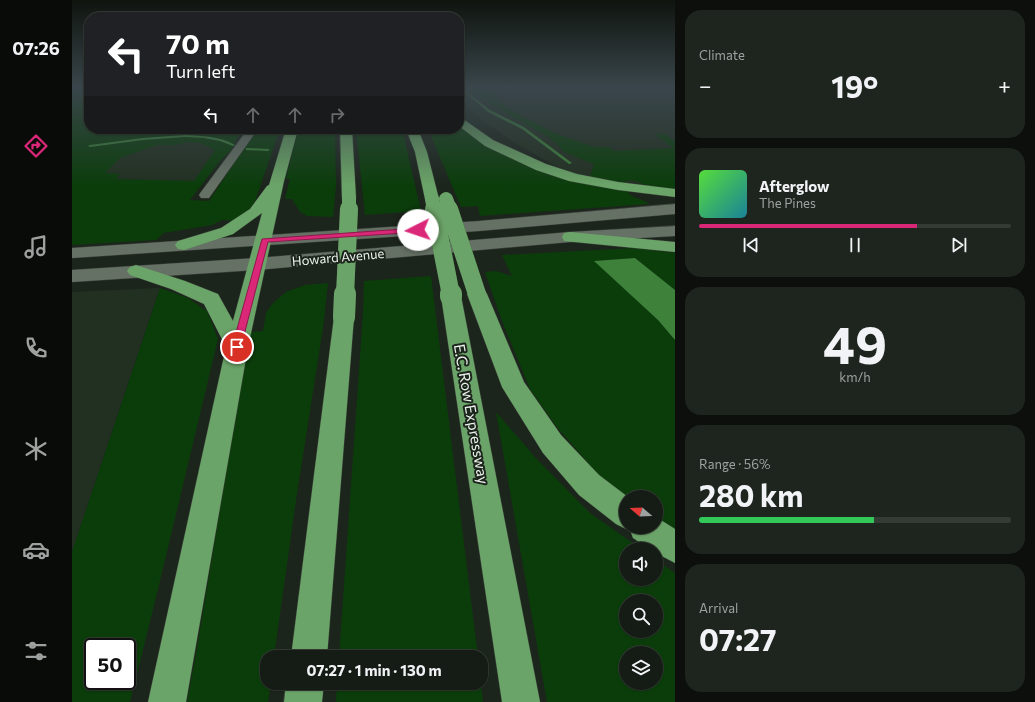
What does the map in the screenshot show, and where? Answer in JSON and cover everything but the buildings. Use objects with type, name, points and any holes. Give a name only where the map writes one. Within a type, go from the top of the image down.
[{"type":"highway","points":[[464,126],[489,143],[541,167],[574,178],[618,186],[675,193]]},
{"type":"highway","points":[[167,702],[237,347],[277,181],[291,134]]},
{"type":"highway","points":[[310,650],[344,317],[349,198],[346,134]]},
{"type":"highway","points":[[414,134],[439,199],[464,295],[514,387],[552,444],[589,485],[619,509]]},
{"type":"highway","points":[[184,245],[227,231],[255,212],[277,181]]},
{"type":"highway","name":"E.C. Row Expressway","points":[[439,199],[464,295],[521,702]]},
{"type":"highway","points":[[570,237],[675,247]]},
{"type":"highway","points":[[136,271],[178,285],[211,299],[237,347]]},
{"type":"highway","points":[[655,534],[675,547]]},
{"type":"highway","points":[[303,702],[305,690]]},
{"type":"main road","name":"Howard Avenue","points":[[72,253],[479,226],[675,209]]},
{"type":"main road","name":"Howard Avenue","points":[[72,276],[257,264],[570,237],[675,231]]},
{"type":"street","points":[[205,195],[249,134]]},
{"type":"shaded area","points":[[72,121],[84,121],[84,134],[239,134],[231,150],[219,162],[190,200],[209,201],[254,134],[278,134],[254,204],[247,212],[236,221],[222,220],[212,225],[164,233],[156,240],[72,245]],"holes":[[[187,142],[201,143],[215,150],[194,181],[116,179],[120,174],[105,173],[120,158],[157,145],[176,145]]]},
{"type":"shaded area","points":[[483,121],[675,121],[675,191],[658,190],[564,171],[512,141]]},
{"type":"shaded area","points":[[520,121],[531,121],[557,134],[594,147],[609,147],[614,151],[673,148],[655,134],[665,134],[675,142],[675,191],[649,188],[636,181],[629,180],[621,184],[590,177],[594,164],[564,152],[550,138]]},
{"type":"shaded area","points":[[464,129],[497,151],[517,161],[582,182],[627,191],[631,196],[649,204],[480,216],[478,206],[461,207],[430,134],[464,134]]},
{"type":"shaded area","points":[[123,134],[240,134],[189,200],[72,174]]},
{"type":"shaded area","points":[[297,134],[335,134],[336,186],[333,217],[307,216],[300,212],[292,199],[285,199],[290,179],[286,179]]},
{"type":"shaded area","points":[[357,134],[403,134],[421,211],[365,215]]},
{"type":"shaded area","points":[[635,248],[675,253],[675,290],[635,258],[595,261],[658,320],[675,340],[675,531],[663,523],[663,490],[619,490],[619,491],[603,480],[556,426],[530,389],[502,321],[485,272],[496,271],[512,276],[502,255]]},
{"type":"shaded area","points":[[635,258],[675,290],[675,340],[658,320],[594,261]]},
{"type":"shaded area","points":[[431,276],[477,650],[339,650],[364,281]]},
{"type":"shaded area","points":[[328,283],[323,328],[296,500],[275,650],[260,650],[260,690],[270,690],[268,702],[187,702],[251,332],[263,331],[266,313],[272,304],[286,292],[305,285]]},
{"type":"shaded area","points":[[160,288],[154,305],[72,552],[72,292]]},
{"type":"shaded area","points":[[160,288],[188,298],[207,311],[218,339],[136,678],[136,638],[84,638],[84,690],[133,690],[130,702],[72,702],[72,552]]},
{"type":"shaded area","points":[[496,412],[535,457],[590,513],[631,542],[619,542],[619,586],[663,586],[663,565],[675,573],[675,702],[547,702]]},
{"type":"shaded area","points":[[337,690],[482,690],[483,702],[336,702]]},
{"type":"waterway","points":[[509,121],[523,128],[570,163]]},
{"type":"waterway","points":[[90,146],[143,139],[185,136],[204,137],[220,140],[233,145]]},
{"type":"waterway","points":[[247,149],[268,150]]},
{"type":"route","points":[[237,347],[264,240],[418,230]]}]
